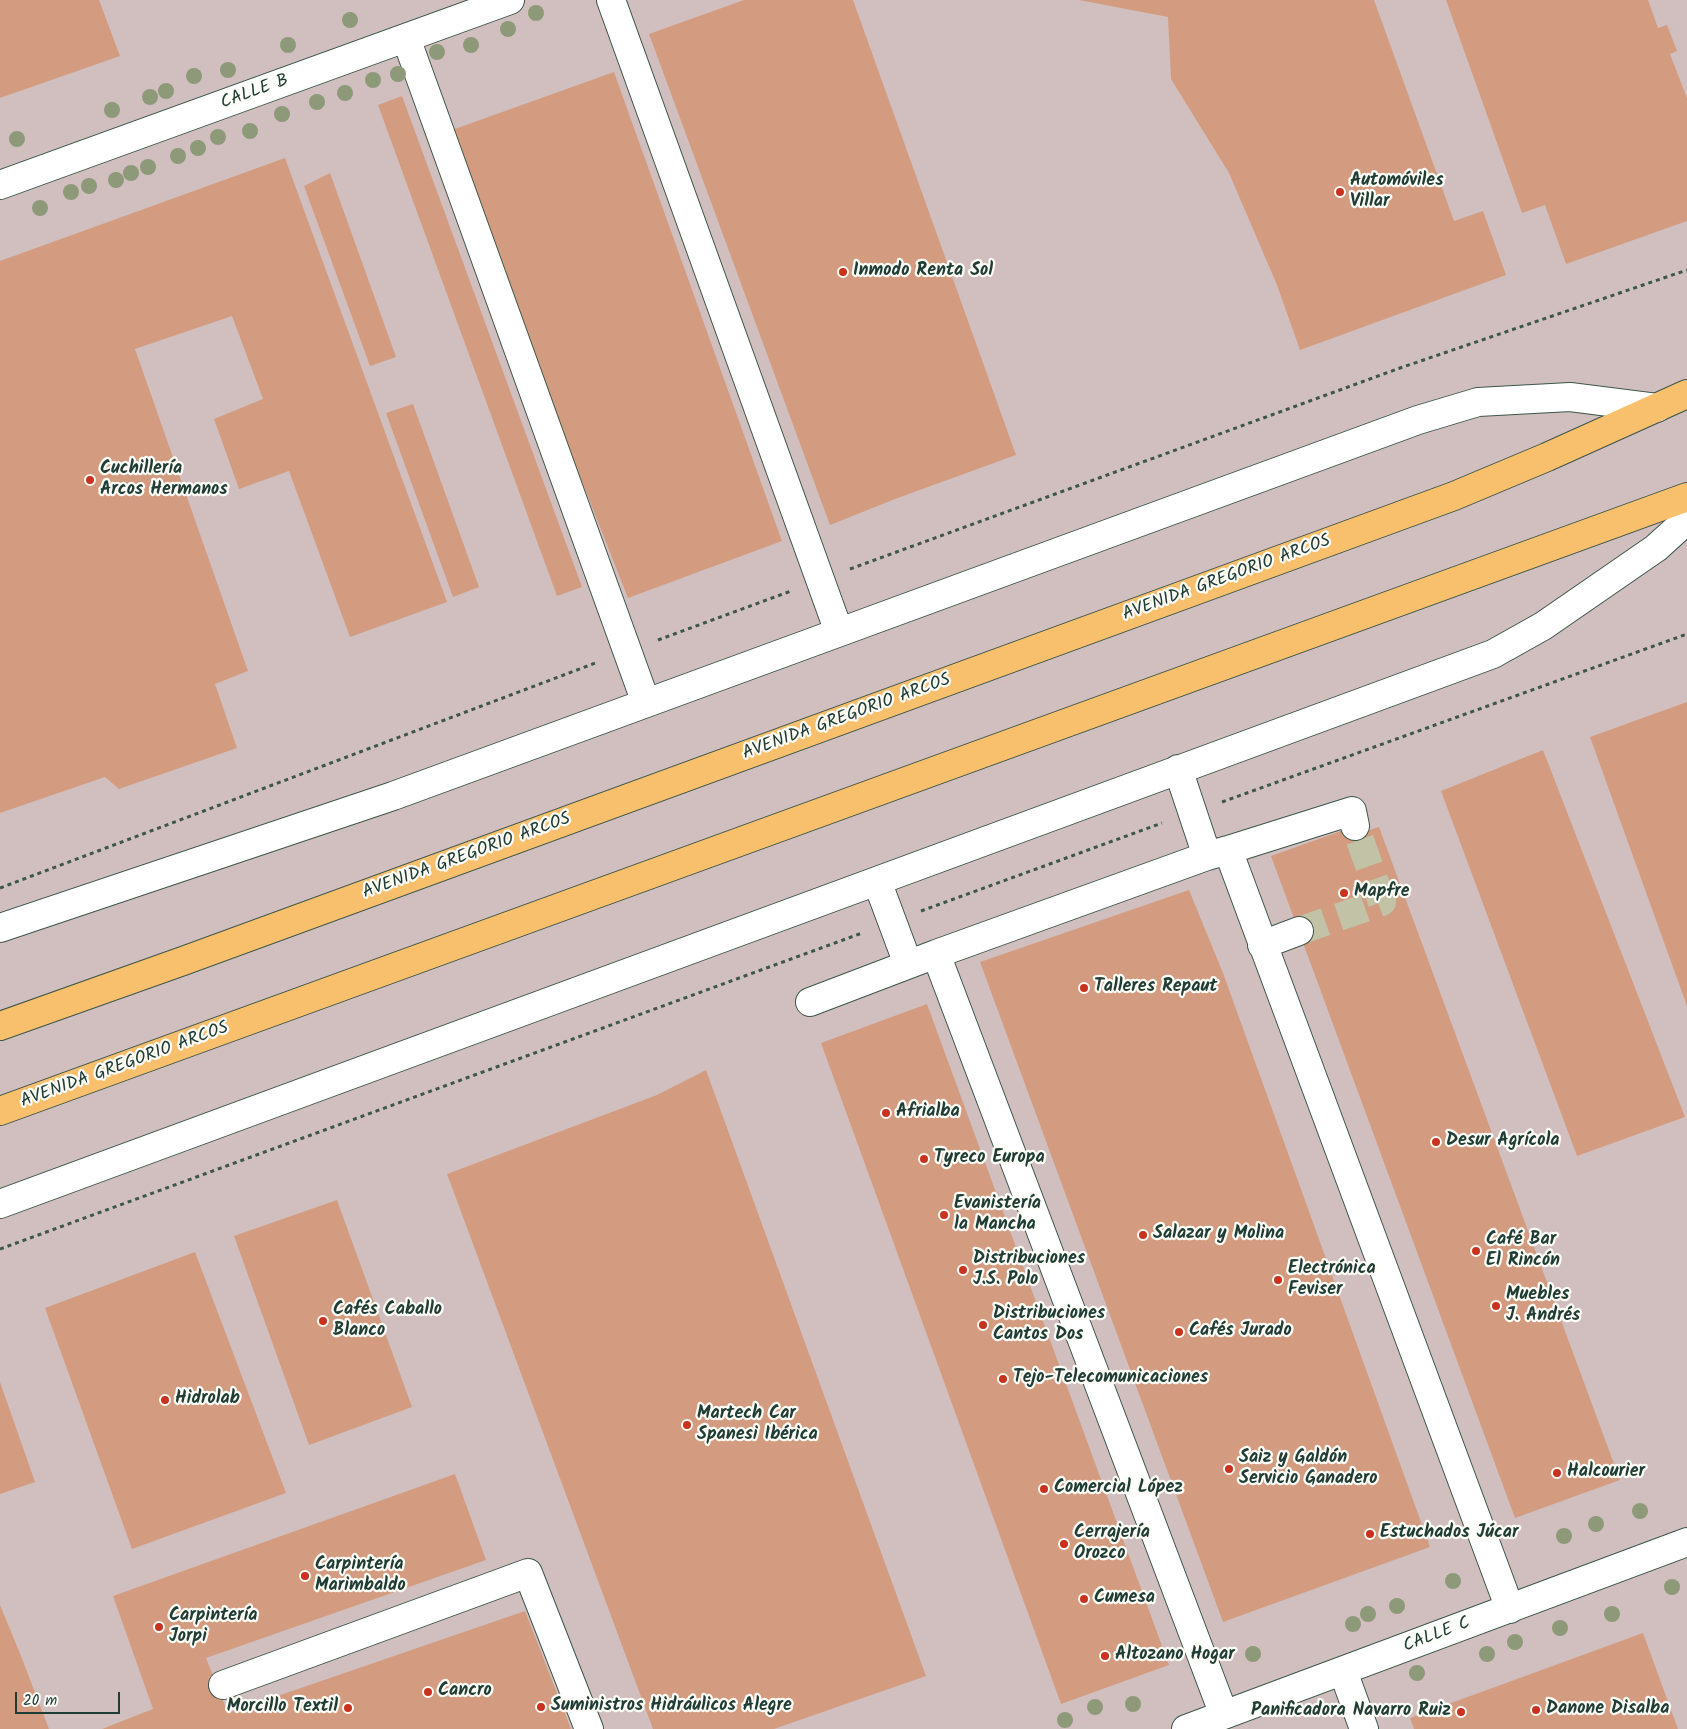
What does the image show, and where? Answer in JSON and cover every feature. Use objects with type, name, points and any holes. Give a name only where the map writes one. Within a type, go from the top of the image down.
[{"type":"main road","name":"AVENIDA GREGORIO ARCOS","points":[[0,1026],[183,961],[1445,499],[1547,457],[1687,394]]},
{"type":"main road","name":"AVENIDA GREGORIO ARCOS","points":[[0,1111],[1687,497]]},
{"type":"street","name":"CALLE B","points":[[0,185],[510,0]]},
{"type":"street","points":[[611,0],[840,632]]},
{"type":"street","points":[[406,38],[646,703]]},
{"type":"street","points":[[0,928],[393,796],[1418,420],[1478,402],[1570,397],[1657,408]]},
{"type":"street","points":[[0,1204],[1493,654],[1543,626],[1568,609],[1656,548],[1687,520]]},
{"type":"street","points":[[1178,770],[1193,812],[1217,853],[1262,945],[1510,1609]]},
{"type":"street","points":[[810,1002],[908,964],[1217,853],[1352,811],[1356,826]]},
{"type":"street","points":[[877,881],[908,964]]},
{"type":"street","points":[[1262,945],[1298,931]]},
{"type":"street","points":[[936,954],[1224,1715]]},
{"type":"street","name":"CALLE C","points":[[1186,1729],[1687,1542]]},
{"type":"street","points":[[223,1685],[528,1573],[589,1729]]},
{"type":"street","points":[[1343,1671],[1364,1729]]},
{"type":"path","points":[[0,1249],[1193,812],[1687,634]]},
{"type":"shaded area","points":[[0,0],[1687,0],[1687,1729],[0,1729]]},
{"type":"building","points":[[0,0],[99,0],[120,56],[0,98]]},
{"type":"building","name":"Inmodo Renta Sol","points":[[744,0],[853,0],[1016,455],[830,525],[649,34]]},
{"type":"building","name":"Automóviles Villar","points":[[1079,0],[1374,0],[1454,221],[1483,211],[1506,275],[1300,350],[1277,285],[1229,173],[1171,79],[1168,17]]},
{"type":"building","points":[[1446,0],[1648,0],[1658,28],[1667,25],[1677,51],[1670,54],[1687,98],[1687,221],[1566,264],[1545,205],[1522,213]]},
{"type":"building","points":[[614,72],[782,541],[628,598],[555,413],[452,130]]},
{"type":"building","points":[[402,96],[582,587],[557,596],[378,105]]},
{"type":"building","name":"Cuchillería Arcos Hermanos","points":[[285,158],[447,602],[350,637],[289,471],[239,489],[214,419],[263,399],[232,316],[135,349],[248,671],[215,684],[237,748],[119,789],[105,777],[0,813],[0,261]]},
{"type":"building","points":[[330,173],[396,357],[370,366],[304,186]]},
{"type":"building","points":[[413,404],[479,587],[453,597],[386,413]]},
{"type":"building","points":[[1687,702],[1687,1006],[1590,737]]},
{"type":"building","points":[[1543,750],[1685,1117],[1577,1156],[1441,791]]},
{"type":"building","points":[[1358,825],[1360,833],[1379,827],[1620,1480],[1515,1518],[1271,856]]},
{"type":"building","points":[[1189,890],[1223,973],[1430,1547],[1223,1622],[980,962]]},
{"type":"building","points":[[927,1004],[1169,1665],[1061,1704],[821,1043]]},
{"type":"building","name":"Martech Car Spanesi Ibérica","points":[[706,1070],[926,1676],[774,1729],[653,1729],[447,1174],[657,1095]]},
{"type":"building","name":"Cafés Caballo Blanco","points":[[337,1200],[412,1407],[309,1445],[234,1236]]},
{"type":"building","name":"Hidrolab","points":[[195,1252],[286,1493],[132,1549],[45,1308]]},
{"type":"building","points":[[0,1382],[35,1482],[0,1494]]},
{"type":"building","points":[[455,1474],[486,1560],[206,1658],[228,1713],[525,1611],[571,1729],[102,1729],[153,1709],[113,1596]]},
{"type":"building","points":[[0,1605],[21,1656],[49,1729],[0,1729]]},
{"type":"building","points":[[1643,1633],[1678,1729],[1414,1729],[1410,1718]]},
{"type":"tunnel","points":[[1299,931],[1382,902],[1355,826]]},
{"type":"place","name":"Automóviles Villar","points":[[1340,192]]},
{"type":"place","name":"Inmodo Renta Sol","points":[[843,272]]},
{"type":"place","name":"Cuchillería Arcos Hermanos","points":[[90,480]]},
{"type":"place","name":"Mapfre","points":[[1344,893]]},
{"type":"place","name":"Talleres Repaut","points":[[1084,988]]},
{"type":"place","name":"Afrialba","points":[[886,1113]]},
{"type":"place","name":"Desur Agrícola","points":[[1436,1142]]},
{"type":"place","name":"Tyreco Europa","points":[[924,1159]]},
{"type":"place","name":"Evanistería la Mancha","points":[[944,1215]]},
{"type":"place","name":"Salazar y Molina","points":[[1143,1235]]},
{"type":"place","name":"Café Bar El Rincón","points":[[1476,1251]]},
{"type":"place","name":"Distribuciones J.S. Polo","points":[[963,1270]]},
{"type":"place","name":"Electrónica Feviser","points":[[1278,1280]]},
{"type":"place","name":"Muebles J. Andrés","points":[[1496,1306]]},
{"type":"place","name":"Cafés Caballo Blanco","points":[[323,1321]]},
{"type":"place","name":"Distribuciones Cantos Dos","points":[[983,1325]]},
{"type":"place","name":"Cafés Jurado","points":[[1179,1332]]},
{"type":"place","name":"Tejo-Telecomunicaciones","points":[[1003,1379]]},
{"type":"place","name":"Hidrolab","points":[[165,1400]]},
{"type":"place","name":"Martech Car Spanesi Ibérica","points":[[687,1425]]},
{"type":"place","name":"Saiz y Galdón Servicio Ganadero","points":[[1229,1469]]},
{"type":"place","name":"Halcourier","points":[[1557,1473]]},
{"type":"place","name":"Comercial López","points":[[1044,1489]]},
{"type":"place","name":"Estuchados Júcar","points":[[1370,1534]]},
{"type":"place","name":"Cerrajería Orozco","points":[[1064,1544]]},
{"type":"place","name":"Carpintería Marimbaldo","points":[[305,1576]]},
{"type":"place","name":"Cumesa","points":[[1084,1599]]},
{"type":"place","name":"Carpintería Jorpi","points":[[159,1627]]},
{"type":"place","name":"Altozano Hogar","points":[[1105,1656]]},
{"type":"place","name":"Cancro","points":[[428,1692]]},
{"type":"place","name":"Suministros Hidráulicos Alegre","points":[[541,1707]]},
{"type":"place","name":"Morcillo Textil","points":[[348,1708]]},
{"type":"place","name":"Danone Disalba","points":[[1536,1710]]},
{"type":"place","name":"Panificadora Navarro Ruiz","points":[[1461,1712]]}]
